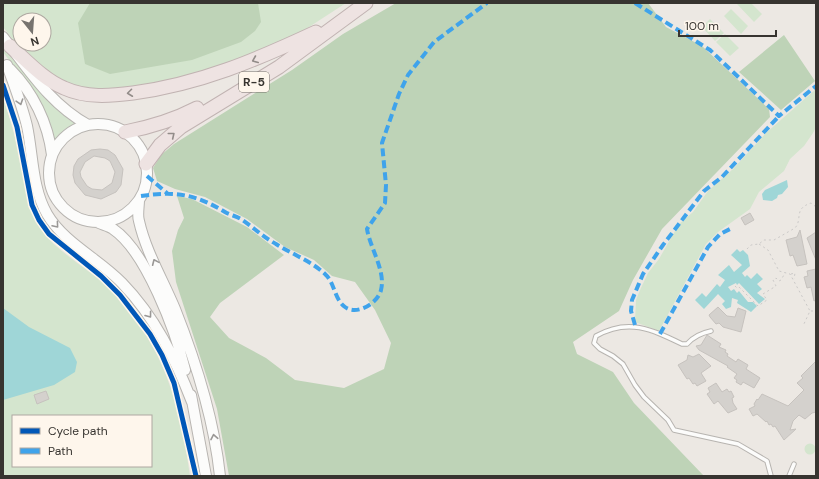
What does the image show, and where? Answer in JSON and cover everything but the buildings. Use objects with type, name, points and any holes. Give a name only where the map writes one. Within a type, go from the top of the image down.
[{"type":"highway","points":[[125,132],[155,126],[192,111],[264,68],[355,3]]},
{"type":"highway","name":"R-5","points":[[146,164],[160,145],[181,127],[279,67],[366,3]]},
{"type":"highway","points":[[6,41],[54,83],[79,93],[109,95],[176,86],[211,76],[254,60],[316,32]]},
{"type":"main road","points":[[6,41],[35,80],[50,97],[73,117],[88,125]]},
{"type":"main road","points":[[5,62],[18,76],[37,106],[46,128],[52,155],[49,176],[50,187],[57,202],[68,213],[83,221],[99,223],[113,228],[127,242],[151,280],[169,322],[182,358],[206,476]]},
{"type":"main road","points":[[5,62],[24,114],[38,188],[47,213],[55,226],[123,283],[147,312],[176,361],[192,402]]},
{"type":"main road","points":[[52,155],[60,141],[72,131],[88,125],[101,124],[113,126],[125,132],[135,141],[142,152],[146,164],[147,176],[145,189],[139,200],[128,212],[115,220],[99,223]]},
{"type":"main road","points":[[139,200],[138,220],[144,238],[177,315],[210,416],[220,476]]},
{"type":"lane","points":[[711,331],[703,333],[692,339],[687,344],[682,344],[647,329],[635,326],[621,326],[607,330],[596,336],[594,343],[600,349],[613,356],[623,364],[635,386],[644,397],[668,420],[674,430],[738,444],[767,461],[771,476]]},
{"type":"lane","points":[[789,476],[794,464]]},
{"type":"path","points":[[747,249],[751,245],[759,244],[764,240],[774,240],[795,228],[798,225],[799,211],[802,207],[811,203],[816,207]]},
{"type":"path","points":[[759,244],[768,250],[779,271],[790,274],[795,273],[793,279]]},
{"type":"path","points":[[735,286],[737,288],[739,287],[758,306],[767,300],[763,294],[776,286],[773,280],[776,278],[779,281],[782,280],[785,272]]},
{"type":"path","points":[[790,274],[810,311]]},
{"type":"path","points":[[810,311],[816,311]]},
{"type":"path","points":[[803,326],[810,311]]},
{"type":"green space","points":[[3,3],[346,3],[289,40],[189,79],[103,92],[66,85],[23,52],[52,52],[52,12],[12,12],[12,38],[3,27]]},
{"type":"green space","points":[[90,3],[258,3],[261,22],[255,31],[241,42],[192,60],[110,74],[85,64],[78,23]]},
{"type":"green space","points":[[396,3],[648,3],[666,27],[702,46],[769,109],[770,117],[662,229],[633,280],[619,311],[573,342],[577,354],[613,372],[634,403],[704,476],[229,476],[217,409],[176,282],[172,251],[178,230],[184,218],[177,196],[192,199],[247,227],[284,255],[220,303],[210,317],[229,338],[266,358],[295,380],[344,388],[384,369],[391,343],[375,310],[355,282],[332,276],[314,260],[285,247],[247,219],[205,197],[175,189],[157,181],[153,168],[161,155],[174,144],[292,70],[343,34]]},
{"type":"green space","points":[[751,3],[762,14],[754,22],[737,4]]},
{"type":"green space","points":[[731,9],[748,26],[741,34],[724,16]]},
{"type":"green space","points":[[710,19],[724,33],[715,41],[702,27]]},
{"type":"green space","points":[[725,34],[739,48],[730,56],[716,42]]},
{"type":"green space","points":[[784,35],[815,81],[781,110],[739,72]]},
{"type":"green space","points":[[3,44],[37,88],[77,124],[65,129],[54,142],[32,91],[3,52]]},
{"type":"green space","points":[[816,89],[816,127],[804,146],[790,159],[784,171],[759,192],[750,209],[718,232],[706,244],[659,331],[635,322],[636,300],[640,290],[648,273],[659,259],[679,224],[693,212],[708,191],[733,169],[766,133]]},
{"type":"green space","points":[[3,98],[16,143],[32,213],[42,231],[49,239],[57,247],[105,284],[130,312],[145,333],[167,377],[175,401],[190,476],[3,476]]},
{"type":"green space","points":[[810,443],[814,445],[816,449],[814,453],[810,455],[806,453],[804,449],[806,445]]},
{"type":"water","points":[[787,180],[788,187],[782,194],[778,195],[777,198],[772,201],[763,200],[762,194],[765,190]]},
{"type":"water","points":[[737,249],[740,252],[743,250],[748,255],[750,266],[742,273],[745,277],[747,275],[751,279],[757,273],[763,279],[757,284],[762,289],[757,293],[765,299],[759,304],[739,283],[737,285],[736,283],[728,287],[731,291],[734,289],[737,293],[739,291],[748,302],[753,302],[757,306],[751,312],[737,303],[738,300],[732,298],[731,307],[726,309],[722,304],[725,301],[718,294],[704,309],[695,300],[702,293],[706,297],[717,284],[720,287],[725,280],[718,275],[729,265],[734,272],[742,265],[731,255]]},
{"type":"water","points":[[3,308],[29,327],[70,348],[77,362],[75,372],[54,385],[3,400]]},
{"type":"marked path","points":[[141,196],[165,194],[185,195],[204,201],[239,218],[271,241],[320,269],[331,282],[341,304],[345,307],[355,310],[366,307],[376,299],[381,290],[382,283],[380,267],[367,229],[385,203],[386,185],[382,143],[399,94],[408,75],[434,42],[487,3]]},
{"type":"marked path","points":[[635,3],[710,50],[779,116],[816,86]]},
{"type":"marked path","points":[[635,325],[631,311],[632,300],[643,274],[704,191],[722,177],[779,116]]},
{"type":"marked path","points":[[147,176],[168,194]]},
{"type":"marked path","points":[[660,334],[708,247],[720,234],[732,228]]},
{"type":"cycle path","points":[[3,85],[17,127],[32,205],[39,220],[49,234],[101,276],[120,295],[150,334],[162,355],[174,383],[196,476]]}]
